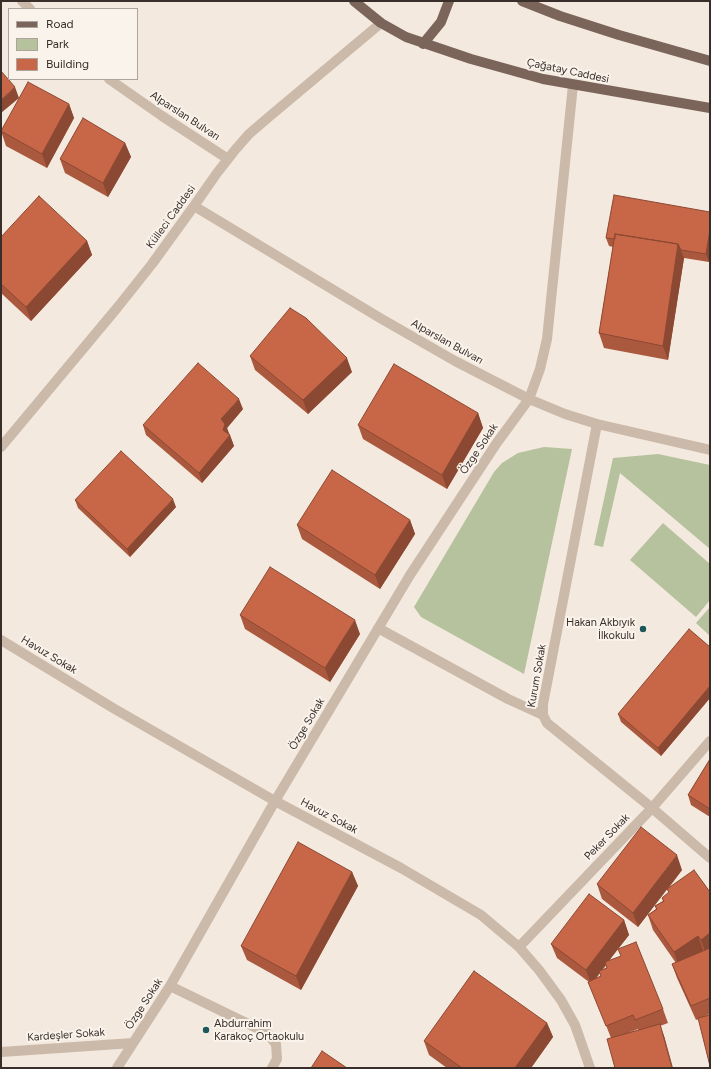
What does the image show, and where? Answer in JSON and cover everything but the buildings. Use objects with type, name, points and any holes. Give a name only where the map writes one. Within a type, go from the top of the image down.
[{"type":"main road","points":[[423,44],[442,22],[449,1]]},
{"type":"main road","points":[[522,1],[560,16],[619,35],[710,61]]},
{"type":"main road","name":"Çağatay Caddesi","points":[[356,2],[381,23],[406,37],[423,44],[514,72],[573,86],[710,108]]},
{"type":"street","name":"Külleci Caddesi","points":[[1,446],[117,308],[194,206],[228,158],[249,134],[381,23]]},
{"type":"street","name":"Alparslan Bulvarı","points":[[110,80],[162,116],[228,158]]},
{"type":"street","name":"Özge Sokak","points":[[117,1068],[170,986],[275,801],[419,561],[496,444],[529,399],[540,369],[547,339],[573,86]]},
{"type":"street","name":"Alparslan Bulvarı","points":[[194,206],[380,318],[529,399],[565,414],[597,424],[710,450]]},
{"type":"street","name":"Kurum Sokak","points":[[597,424],[545,696],[543,715],[547,723],[652,808],[710,858]]},
{"type":"street","points":[[378,628],[508,699],[543,715]]},
{"type":"street","name":"Havuz Sokak","points":[[1,640],[113,708],[275,801],[401,868],[475,911],[519,947],[539,970],[561,1000],[575,1025],[590,1068]]},
{"type":"street","name":"Peker Sokak","points":[[519,947],[652,808],[710,741]]},
{"type":"street","points":[[170,986],[267,1033],[276,1044],[277,1059],[272,1068]]},
{"type":"street","name":"Kardeşler Sokak","points":[[1,1052],[133,1043]]},
{"type":"green space","points":[[544,447],[572,449],[524,674],[421,617],[414,607],[494,472],[502,463],[518,453]]},
{"type":"green space","points":[[658,454],[710,465],[710,549],[620,473],[603,547],[594,545],[613,458]]},
{"type":"green space","points":[[663,523],[710,564],[710,600],[696,617],[630,560]]},
{"type":"green space","points":[[710,607],[710,636],[696,623]]},
{"type":"place","name":"Hakan Akbıyık İlkokulu","points":[[643,629]]},
{"type":"place","name":"Abdurrahim Karakoç Ortaokulu","points":[[206,1030]]}]
